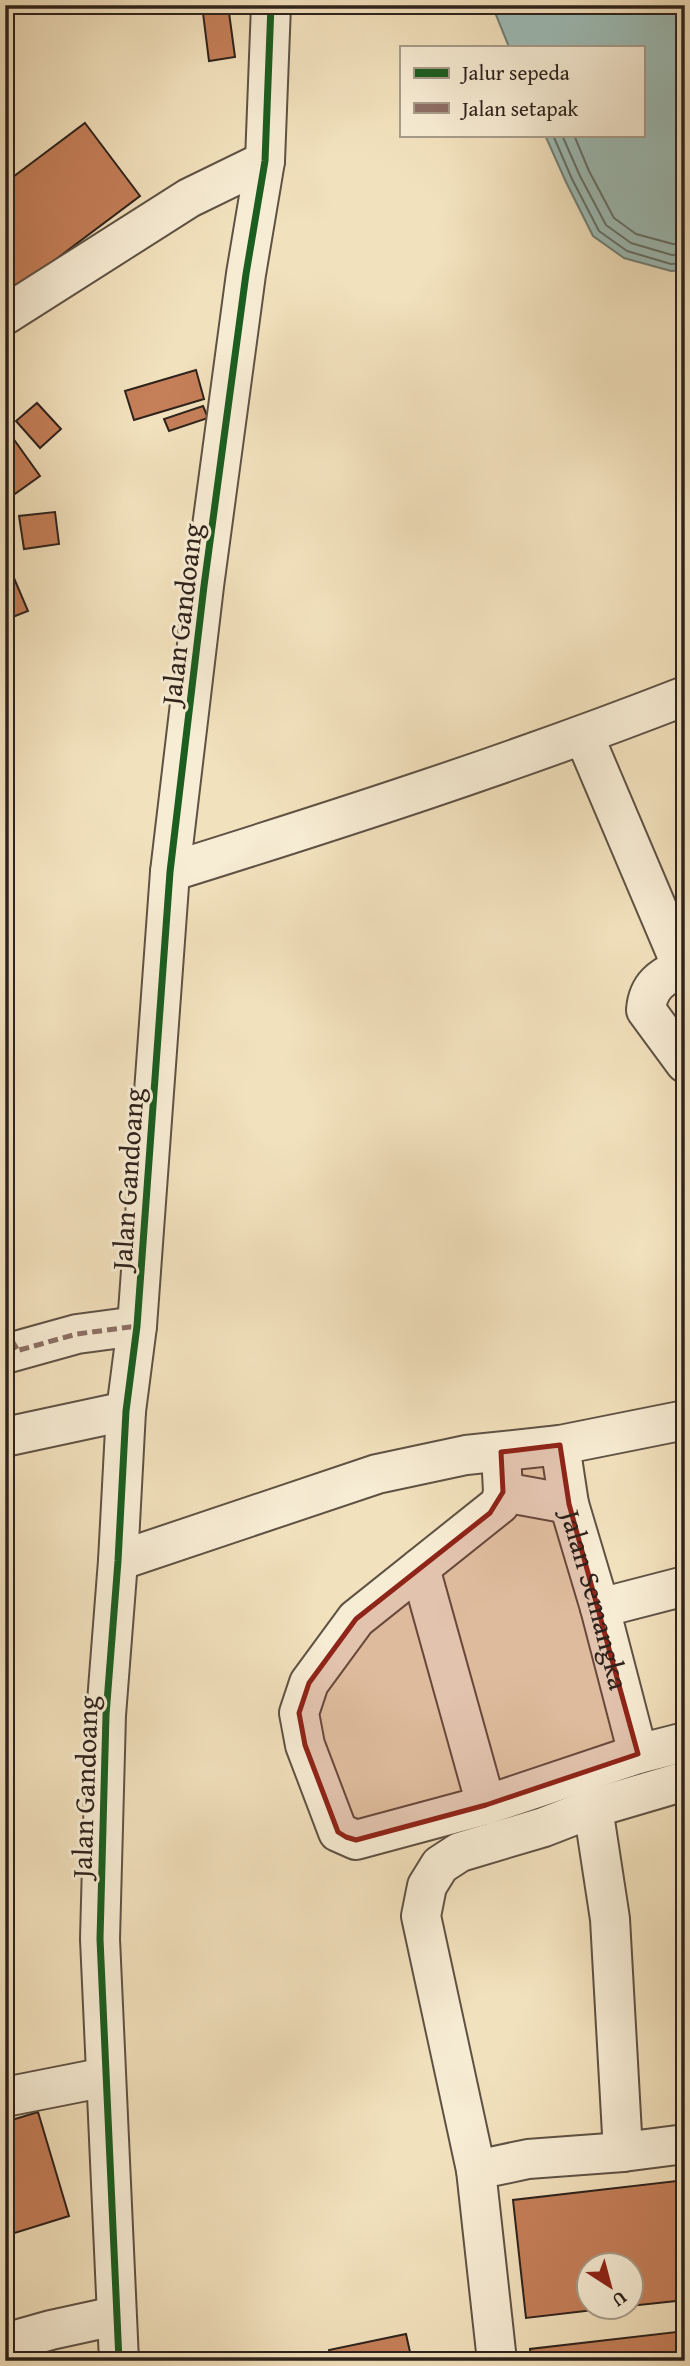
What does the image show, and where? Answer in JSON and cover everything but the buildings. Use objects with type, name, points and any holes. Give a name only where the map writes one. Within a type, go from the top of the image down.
[{"type":"street","name":"Jalan Gandoang","points":[[118,2361],[100,1939],[106,1715],[126,1411],[137,1326],[170,872],[206,573],[246,274],[265,161],[271,5]]},
{"type":"street","points":[[5,315],[189,198],[265,161]]},
{"type":"street","points":[[170,872],[584,736],[685,696]]},
{"type":"street","points":[[584,736],[683,966],[654,985],[649,991],[646,1010],[685,1063]]},
{"type":"street","points":[[9,1344],[137,1326]]},
{"type":"street","points":[[5,1437],[126,1411]]},
{"type":"street","points":[[118,1561],[377,1474],[466,1455],[560,1446],[685,1420]]},
{"type":"street","name":"Jalan Semangka","points":[[560,1446],[569,1504],[600,1608],[638,1754]]},
{"type":"street","points":[[501,1452],[503,1492],[500,1504],[356,1619],[309,1683],[299,1713],[305,1745],[338,1832],[356,1840],[486,1805],[638,1754],[685,1742]]},
{"type":"street","points":[[503,1492],[569,1504]]},
{"type":"street","points":[[420,1568],[486,1805]]},
{"type":"street","points":[[600,1608],[685,1586]]},
{"type":"street","points":[[497,2361],[476,2170],[421,1916],[427,1886],[440,1865],[460,1852],[685,1781]]},
{"type":"street","points":[[593,1808],[610,1919],[623,2152]]},
{"type":"street","points":[[5,2097],[106,2077]]},
{"type":"street","points":[[476,2170],[528,2159],[685,2144]]},
{"type":"street","points":[[5,2343],[115,2316]]},
{"type":"highlighted area","points":[[560,1445],[569,1504],[638,1754],[486,1805],[356,1840],[346,1837],[338,1832],[305,1745],[299,1713],[309,1683],[356,1619],[490,1513],[503,1492],[501,1452]]},
{"type":"water","points":[[492,5],[685,5],[685,270],[671,271],[624,258],[593,236],[545,136],[644,136],[644,46],[509,46]]},
{"type":"marked path","points":[[5,1354],[77,1334],[137,1326]]},
{"type":"marked path","points":[[5,1330],[17,1349]]},
{"type":"cycle path","points":[[119,2361],[100,1939],[106,1715],[126,1411],[137,1326],[170,872],[204,586],[246,274],[265,161],[271,5]]}]
